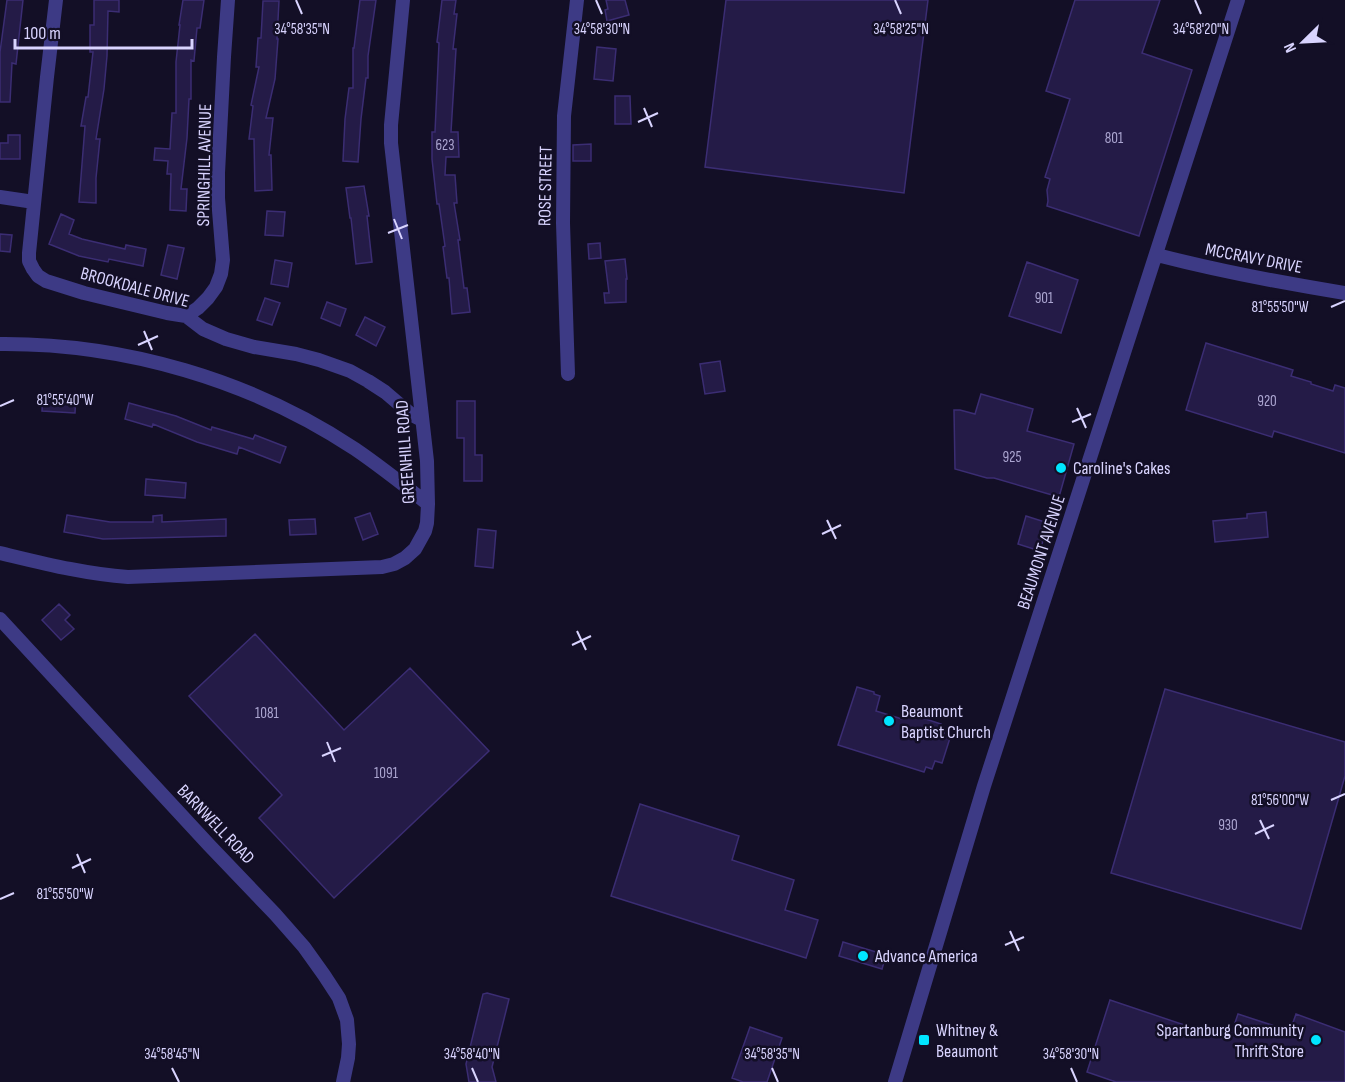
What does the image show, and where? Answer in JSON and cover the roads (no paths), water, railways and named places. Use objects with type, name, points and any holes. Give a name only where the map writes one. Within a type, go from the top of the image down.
[{"type":"street","name":"BROOKDALE DRIVE","points":[[56,0],[29,253],[29,261],[38,276],[84,293],[186,316],[203,329],[226,339],[254,347],[296,354],[350,371],[386,392],[412,415],[422,420]]},
{"type":"street","name":"SPRINGHILL AVENUE","points":[[186,316],[198,308],[216,287],[223,260],[218,173],[228,0]]},
{"type":"street","name":"GREENHILL ROAD","points":[[0,553],[88,573],[128,577],[382,567],[405,558],[415,549],[425,531],[428,504],[427,461],[391,143],[403,0]]},
{"type":"street","name":"ROSE STREET","points":[[568,374],[562,223],[564,128],[576,0]]},
{"type":"street","name":"BEAUMONT AVENUE","points":[[895,1082],[984,786],[1238,0]]},
{"type":"street","points":[[0,197],[34,202]]},
{"type":"street","name":"MCCRAVY DRIVE","points":[[1157,255],[1345,293]]},
{"type":"street","points":[[0,344],[49,345],[95,350],[186,370],[230,385],[273,403],[354,448],[428,504]]},
{"type":"street","name":"BARNWELL ROAD","points":[[0,619],[275,914],[311,956],[339,998],[347,1020],[349,1044],[343,1082]]},
{"type":"place","name":"Caroline's Cakes","points":[[1061,468]]},
{"type":"place","name":"Beaumont Baptist Church","points":[[889,721]]},
{"type":"place","name":"Advance America","points":[[863,956]]},
{"type":"place","name":"Whitney & Beaumont","points":[[924,1040]]},
{"type":"place","name":"Spartanburg Community Thrift Store","points":[[1316,1040]]}]
